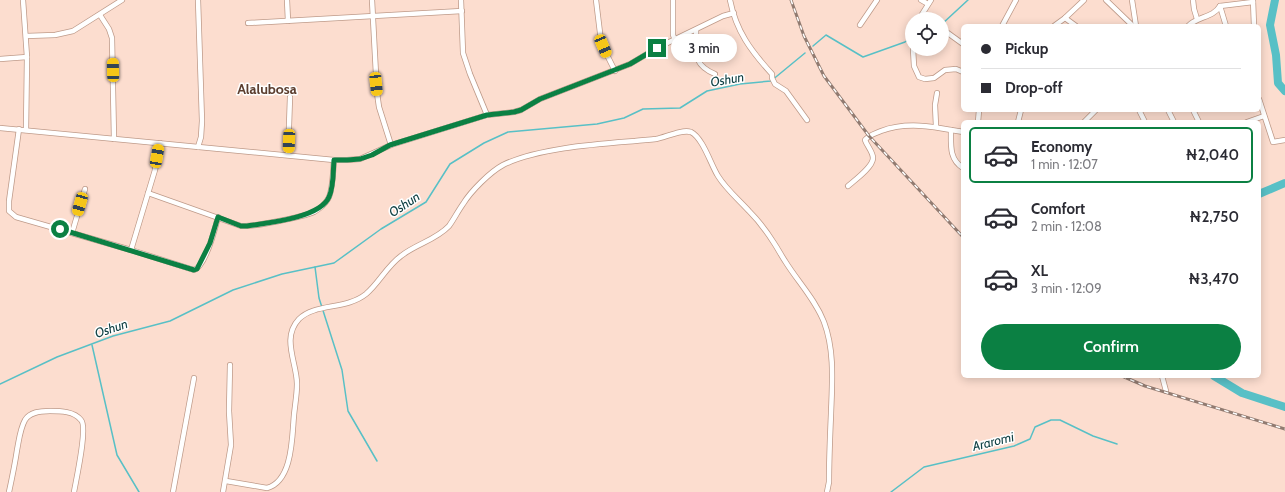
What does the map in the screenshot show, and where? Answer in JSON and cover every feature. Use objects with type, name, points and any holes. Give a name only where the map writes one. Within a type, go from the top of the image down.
[{"type":"street","points":[[23,0],[27,57],[26,130]]},
{"type":"street","points":[[26,36],[66,33],[100,15],[122,0]]},
{"type":"street","points":[[198,0],[202,121],[201,137],[198,147]]},
{"type":"street","points":[[287,0],[288,21]]},
{"type":"street","points":[[372,0],[377,100],[390,145]]},
{"type":"street","points":[[461,0],[464,53],[466,62],[487,115]]},
{"type":"street","points":[[596,0],[601,40],[615,71]]},
{"type":"street","points":[[673,0],[674,40]]},
{"type":"street","points":[[730,0],[741,34],[747,44],[772,74],[774,84],[786,91],[807,120]]},
{"type":"street","points":[[860,25],[869,10],[878,0]]},
{"type":"street","points":[[921,0],[929,2],[923,12]]},
{"type":"street","points":[[1003,24],[1016,0]]},
{"type":"street","points":[[1057,24],[1084,0]]},
{"type":"street","points":[[1106,0],[1133,24]]},
{"type":"street","points":[[1132,0],[1135,24]]},
{"type":"street","points":[[1193,0],[1197,19]]},
{"type":"street","points":[[1191,24],[1197,19],[1216,12],[1220,6],[1253,1],[1254,24]]},
{"type":"street","points":[[1220,6],[1225,24]]},
{"type":"street","points":[[248,23],[462,10]]},
{"type":"street","points":[[0,128],[334,160],[360,159],[372,155],[390,145],[487,115],[521,110],[540,99],[615,71],[657,48],[723,16],[734,13]]},
{"type":"street","points":[[100,15],[110,29],[112,38],[114,139]]},
{"type":"street","points":[[1065,18],[1073,24]]},
{"type":"street","points":[[696,30],[696,54],[703,68],[714,74]]},
{"type":"street","points":[[949,34],[961,43]]},
{"type":"street","points":[[913,56],[914,66],[919,77],[925,79],[934,78],[945,70],[956,69],[961,71]]},
{"type":"street","points":[[0,59],[27,57]]},
{"type":"street","points":[[936,126],[935,105],[937,93]]},
{"type":"street","points":[[288,155],[290,97]]},
{"type":"street","points":[[1261,106],[1273,142],[1285,140]]},
{"type":"street","points":[[1086,120],[1093,112]]},
{"type":"street","points":[[1253,120],[1264,116]]},
{"type":"street","points":[[848,186],[873,162],[873,156],[865,140],[869,136],[893,127],[906,126],[936,126],[961,132]]},
{"type":"street","points":[[19,129],[9,211],[16,216],[194,270],[197,269],[210,243],[218,217]]},
{"type":"street","points":[[951,130],[951,145],[954,160],[961,167]]},
{"type":"street","points":[[226,481],[267,488],[272,487],[277,483],[283,475],[288,463],[291,449],[297,383],[291,351],[291,338],[294,326],[302,317],[322,308],[352,302],[366,294],[388,267],[399,257],[440,233],[449,225],[472,192],[503,165],[535,154],[659,138],[685,131],[690,132],[700,140],[722,181],[774,243],[785,262],[810,296],[820,313],[829,342],[831,360],[832,397],[827,492]]},
{"type":"street","points":[[131,250],[155,170],[160,143]]},
{"type":"street","points":[[148,193],[241,226],[247,226],[314,212],[329,198],[331,192],[334,160]]},
{"type":"street","points":[[72,233],[85,189]]},
{"type":"street","points":[[223,492],[226,481],[230,445],[230,365]]},
{"type":"street","points":[[173,492],[194,378]]},
{"type":"street","points":[[1162,378],[1166,392]]},
{"type":"street","points":[[9,492],[20,433],[26,419],[33,413],[43,411],[60,411],[77,416],[82,420],[84,426],[74,492]]},
{"type":"waterway","name":"Oshun","points":[[949,18],[968,0]]},
{"type":"waterway","points":[[1275,0],[1270,25],[1276,55],[1278,83],[1285,91]]},
{"type":"waterway","name":"Oshun","points":[[813,46],[826,35],[863,57],[905,42]]},
{"type":"waterway","name":"Oshun","points":[[0,384],[57,357],[113,336],[170,321],[233,290],[282,274],[334,263],[381,229],[426,202],[450,164],[484,143],[508,132],[597,124],[624,118],[643,109],[680,108],[707,91],[740,84],[771,81],[805,53]]},
{"type":"waterway","points":[[1261,193],[1285,183]]},
{"type":"waterway","points":[[315,267],[319,298],[342,370],[348,411],[377,461]]},
{"type":"waterway","points":[[92,345],[117,455],[139,492]]},
{"type":"waterway","points":[[1217,378],[1242,393],[1285,407]]},
{"type":"waterway","name":"Araromi","points":[[891,492],[924,467],[1014,446],[1030,439],[1035,427],[1051,420],[1060,420],[1093,436],[1117,444]]},
{"type":"railway","points":[[791,0],[804,36],[824,76],[869,136],[961,235]]},
{"type":"railway","points":[[1127,378],[1145,386],[1285,429]]},
{"type":"district","name":"Alalubosa","points":[[267,89]]},
{"type":"route","points":[[60,229],[169,261],[194,270],[197,269],[205,255],[218,217],[241,226],[247,226],[314,212],[329,198],[331,192],[334,160],[360,159],[372,155],[390,145],[487,115],[521,110],[540,99],[615,71],[657,48]]}]
